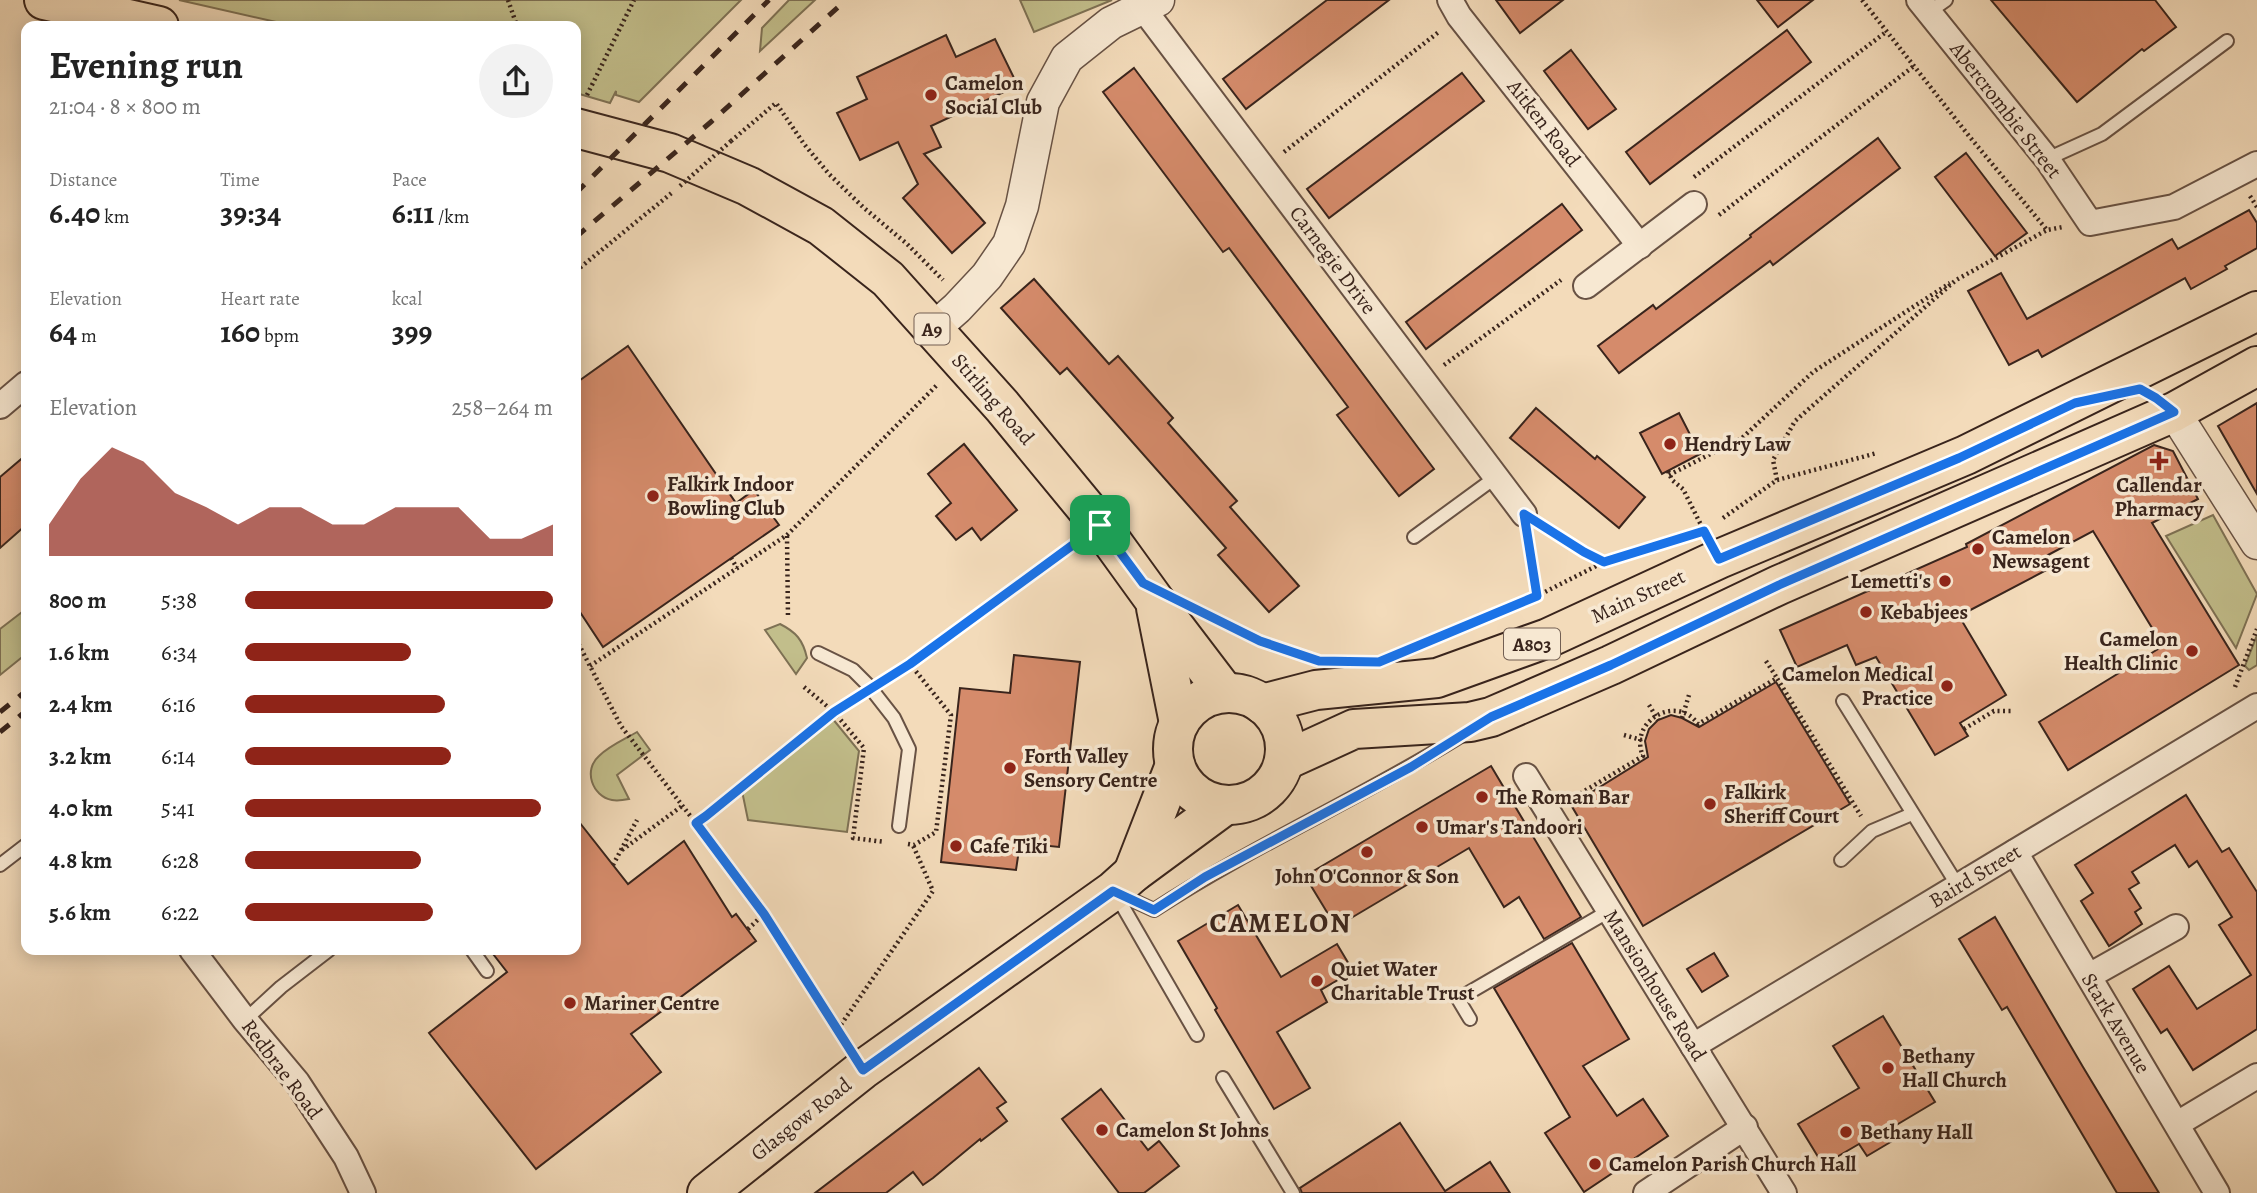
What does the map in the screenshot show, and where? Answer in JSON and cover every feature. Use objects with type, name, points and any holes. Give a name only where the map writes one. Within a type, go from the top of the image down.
[{"type":"main road","points":[[44,0],[137,21]]},
{"type":"main road","name":"Stirling Road","points":[[581,118],[748,186],[821,226],[888,279],[1002,406],[1100,525],[1225,693]]},
{"type":"main road","name":"Main Street","points":[[1262,704],[1317,690],[1437,678],[1548,638],[1719,559],[1959,458],[2257,311]]},
{"type":"main road","name":"A803","points":[[1284,761],[1354,729],[1470,722],[1491,717],[1611,665],[1779,585],[2174,412],[2257,366]]},
{"type":"main road","name":"Main Street","points":[[2075,403],[2140,389],[2174,412]]},
{"type":"main road","name":"Stirling Road","points":[[1155,601],[1179,723]]},
{"type":"main road","points":[[1225,693],[1245,695],[1262,704],[1274,715],[1282,730],[1285,745],[1284,761],[1278,776],[1268,789],[1255,799],[1240,805],[1224,806],[1207,802],[1181,781],[1172,744],[1179,723],[1190,708],[1206,697],[1225,693]]},
{"type":"main road","points":[[1123,882],[1175,765]]},
{"type":"main road","name":"Glasgow Road","points":[[706,1193],[863,1070],[1224,806]]},
{"type":"street","name":"Carnegie Drive","points":[[1150,3],[1264,168],[1524,514]]},
{"type":"street","points":[[932,330],[987,276],[1009,244],[1021,206],[1043,102],[1067,58],[1111,23],[1150,3]]},
{"type":"street","name":"Abercrombie Street","points":[[1931,4],[2047,159],[2090,223]]},
{"type":"street","name":"Aitken Road","points":[[1455,8],[1640,246]]},
{"type":"street","points":[[2090,223],[2174,207],[2257,164]]},
{"type":"street","points":[[1586,286],[1694,204]]},
{"type":"street","points":[[0,406],[21,388]]},
{"type":"street","points":[[2174,412],[2257,543]]},
{"type":"street","name":"Baird Street","points":[[1693,1046],[2257,706]]},
{"type":"street","name":"Mansionhouse Road","points":[[1526,776],[1784,1193]]},
{"type":"street","name":"Stark Avenue","points":[[2015,852],[2217,1193]]},
{"type":"street","points":[[2089,976],[2176,927]]},
{"type":"street","name":"Redbrae Road","points":[[196,955],[297,1082],[346,1157],[363,1193]]},
{"type":"street","points":[[2177,1124],[2257,1076]]},
{"type":"street","points":[[1646,1193],[1745,1127]]},
{"type":"lane","points":[[2047,159],[2102,134],[2227,41]]},
{"type":"lane","points":[[1413,537],[1496,477]]},
{"type":"lane","points":[[818,653],[853,670],[894,718],[909,749],[899,826]]},
{"type":"lane","points":[[1843,701],[1958,886]]},
{"type":"lane","points":[[1123,882],[1154,910],[1205,877],[1411,767],[1491,717]]},
{"type":"lane","points":[[1841,860],[1872,831],[1912,814]]},
{"type":"lane","points":[[0,865],[21,849]]},
{"type":"lane","points":[[1123,882],[1197,1035]]},
{"type":"lane","points":[[1470,1019],[1458,999],[1609,911]]},
{"type":"lane","points":[[245,1020],[281,987],[323,955]]},
{"type":"lane","points":[[476,955],[487,971]]},
{"type":"lane","points":[[1223,1078],[1293,1193]]},
{"type":"path","points":[[508,0],[515,21]]},
{"type":"path","points":[[581,113],[634,0]]},
{"type":"path","points":[[1862,0],[2047,230]]},
{"type":"path","points":[[1264,168],[1455,8]]},
{"type":"path","points":[[1691,179],[1886,32]]},
{"type":"path","points":[[1694,204],[1708,222],[1914,66]]},
{"type":"path","points":[[581,267],[776,103],[804,144],[830,174],[964,299]]},
{"type":"path","points":[[1704,531],[1683,489],[1672,481],[1669,473],[1742,438],[1814,372],[1938,289],[2047,230],[2090,223]]},
{"type":"path","points":[[1423,380],[1573,271],[1586,286]]},
{"type":"path","points":[[1692,535],[1704,531],[1777,480],[1773,460],[1795,421],[1956,280]]},
{"type":"path","points":[[590,666],[787,535],[961,362]]},
{"type":"path","points":[[1524,514],[1604,562]]},
{"type":"path","points":[[1524,514],[1537,596]]},
{"type":"path","points":[[696,823],[834,712],[910,664],[1100,525]]},
{"type":"path","points":[[787,535],[788,618]]},
{"type":"path","points":[[1416,647],[1537,596],[1604,562],[1679,539]]},
{"type":"path","points":[[731,558],[737,568]]},
{"type":"path","points":[[1202,612],[1260,641],[1319,661]]},
{"type":"path","points":[[2219,730],[2257,629]]},
{"type":"path","points":[[581,649],[621,726],[764,914],[863,1070]]},
{"type":"path","points":[[1766,661],[1858,811]]},
{"type":"path","points":[[1581,793],[1643,756],[1644,726],[1657,717],[1670,710],[1698,724],[1777,678]]},
{"type":"path","points":[[1683,715],[1689,695]]},
{"type":"path","points":[[1648,705],[1657,717]]},
{"type":"path","points":[[1964,729],[1994,711],[2012,711]]},
{"type":"path","points":[[1624,735],[1642,740]]},
{"type":"path","points":[[622,850],[682,806]]},
{"type":"path","points":[[613,864],[636,820]]},
{"type":"path","points":[[838,1029],[933,891],[914,845],[899,826]]},
{"type":"path","points":[[748,929],[764,914]]},
{"type":"shaded area","points":[[179,0],[741,0],[639,102],[616,95],[616,91],[610,103],[581,94],[581,21],[272,21]]},
{"type":"shaded area","points":[[789,0],[815,0],[760,51],[762,28]]},
{"type":"shaded area","points":[[1020,0],[1112,0],[1034,32]]},
{"type":"shaded area","points":[[2213,515],[2257,594],[2236,648],[2166,536]]},
{"type":"shaded area","points":[[21,613],[21,658],[0,675],[0,629]]},
{"type":"shaded area","points":[[780,624],[798,637],[807,658],[796,674],[765,630]]},
{"type":"shaded area","points":[[2257,635],[2257,665],[2249,670],[2245,666]]},
{"type":"shaded area","points":[[832,718],[859,751],[847,832],[748,820],[742,791]]},
{"type":"shaded area","points":[[637,732],[650,750],[617,775],[629,799],[605,798],[592,782],[591,768],[607,749]]},
{"type":"building","points":[[1327,0],[1389,0],[1246,109],[1223,79]]},
{"type":"building","points":[[1496,0],[1563,0],[1520,33]]},
{"type":"building","points":[[1757,0],[1813,0],[1778,27]]},
{"type":"building","points":[[1991,0],[2155,0],[2176,27],[2144,51],[2142,49],[2077,102]]},
{"type":"building","points":[[1787,30],[1811,62],[1650,184],[1626,152]]},
{"type":"building","name":"Camelon Social Club","points":[[946,35],[956,57],[995,39],[1015,80],[1002,86],[1004,92],[931,126],[941,147],[924,154],[985,223],[952,253],[903,198],[918,184],[898,142],[860,160],[837,113],[867,99],[857,77]]},
{"type":"building","points":[[1571,50],[1616,109],[1588,129],[1544,71]]},
{"type":"building","points":[[1134,68],[1434,469],[1399,496],[1337,415],[1348,407],[1229,248],[1223,252],[1103,92]]},
{"type":"building","points":[[1462,73],[1484,101],[1329,218],[1307,189]]},
{"type":"building","points":[[1878,138],[1900,168],[1773,265],[1770,261],[1619,373],[1598,346],[1653,305],[1656,309]]},
{"type":"building","points":[[1966,153],[2027,233],[1995,256],[1935,177]]},
{"type":"building","points":[[1562,204],[1582,230],[1426,349],[1406,322]]},
{"type":"building","points":[[2249,210],[2257,223],[2257,248],[2191,289],[2185,278],[2042,357],[2038,350],[2009,365],[1968,291],[2001,273],[2027,319],[2172,239],[2178,249]]},
{"type":"building","points":[[1034,279],[1109,364],[1118,356],[1173,418],[1168,423],[1237,501],[1230,507],[1299,586],[1269,612],[1218,555],[1226,548],[1067,368],[1060,374],[1001,308]]},
{"type":"building","name":"Falkirk Indoor Bowling Club","points":[[628,346],[736,503],[754,490],[779,525],[603,647],[581,614],[581,379]]},
{"type":"building","points":[[2257,403],[2257,494],[2218,426]]},
{"type":"building","points":[[1536,408],[1595,459],[1597,456],[1645,497],[1619,528],[1510,438]]},
{"type":"building","name":"Hendry Law","points":[[1679,413],[1700,454],[1662,474],[1640,433]]},
{"type":"building","points":[[964,444],[1017,510],[981,540],[972,528],[956,540],[936,516],[951,503],[928,474]]},
{"type":"building","points":[[2154,445],[2173,451],[2198,499],[2152,523],[2239,665],[2068,770],[2039,722],[2163,646],[2093,531],[2048,555],[2054,566],[1959,616],[2006,695],[1960,723],[1968,736],[1935,755],[1876,657],[1856,665],[1847,645],[1797,667],[1780,630],[1967,547],[1966,544]]},
{"type":"building","points":[[21,459],[21,529],[0,548],[0,477]]},
{"type":"building","name":"Forth Valley Sensory Centre","points":[[1014,655],[1080,662],[1059,847],[1020,843],[1016,870],[941,862],[960,688],[1010,693]]},
{"type":"building","name":"Falkirk Sheriff Court","points":[[1776,682],[1850,804],[1643,926],[1571,805],[1648,757],[1645,741],[1649,729],[1658,720],[1671,715],[1699,727]]},
{"type":"building","points":[[1491,766],[1581,917],[1544,939],[1519,897],[1504,907],[1469,848],[1336,927],[1305,876]]},
{"type":"building","points":[[2186,795],[2222,852],[2229,848],[2257,892],[2257,1029],[2193,1070],[2167,1029],[2161,1033],[2133,989],[2169,966],[2197,1009],[2251,975],[2219,925],[2232,917],[2197,861],[2189,867],[2175,845],[2132,872],[2139,883],[2129,889],[2141,908],[2135,912],[2142,924],[2109,946],[2081,901],[2093,893],[2075,865]]},
{"type":"building","name":"Mariner Centre","points":[[581,824],[628,884],[684,841],[732,917],[736,914],[756,941],[631,1034],[661,1072],[536,1169],[429,1033],[507,972],[494,955],[581,955]]},
{"type":"building","points":[[1238,905],[1281,977],[1337,944],[1353,971],[1321,990],[1327,1002],[1277,1032],[1310,1088],[1274,1109],[1215,1010],[1217,1008],[1178,941]]},
{"type":"building","points":[[1995,917],[2159,1193],[2117,1193],[2007,1007],[2002,1010],[1959,939]]},
{"type":"building","points":[[1572,943],[1629,1039],[1583,1066],[1617,1116],[1643,1099],[1668,1136],[1584,1192],[1545,1133],[1570,1117],[1494,988]]},
{"type":"building","points":[[1714,953],[1728,976],[1702,992],[1687,969]]},
{"type":"building","points":[[1883,1016],[1935,1102],[1888,1130],[1894,1140],[1867,1156],[1859,1144],[1823,1165],[1798,1124],[1859,1088],[1833,1046]]},
{"type":"building","points":[[979,1068],[1006,1102],[997,1108],[1007,1121],[981,1141],[980,1139],[933,1178],[923,1185],[913,1172],[886,1193],[815,1193]]},
{"type":"building","name":"Camelon St Johns","points":[[1101,1089],[1148,1150],[1159,1141],[1179,1166],[1144,1193],[1119,1193],[1062,1119]]},
{"type":"building","points":[[1400,1123],[1445,1191],[1490,1162],[1510,1193],[1302,1193],[1300,1188]]},
{"type":"railway","points":[[581,188],[769,0]]},
{"type":"railway","points":[[581,233],[712,121],[846,0]]},
{"type":"railway","points":[[0,712],[21,695]]},
{"type":"railway","points":[[0,732],[21,715]]},
{"type":"place","name":"Camelon Social Club","points":[[931,95]]},
{"type":"place","name":"Hendry Law","points":[[1670,444]]},
{"type":"place","name":"Callendar Pharmacy","points":[[2159,461]]},
{"type":"place","name":"Falkirk Indoor Bowling Club","points":[[653,496]]},
{"type":"place","name":"Camelon Newsagent","points":[[1978,549]]},
{"type":"place","name":"Lemetti's","points":[[1945,581]]},
{"type":"place","name":"Kebabjees","points":[[1866,612]]},
{"type":"place","name":"Camelon Health Clinic","points":[[2192,651]]},
{"type":"place","name":"Camelon Medical Practice","points":[[1947,686]]},
{"type":"place","name":"Forth Valley Sensory Centre","points":[[1010,768]]},
{"type":"place","name":"The Roman Bar","points":[[1482,797]]},
{"type":"place","name":"Falkirk Sheriff Court","points":[[1710,804]]},
{"type":"place","name":"Umar's Tandoori","points":[[1422,827]]},
{"type":"place","name":"Cafe Tiki","points":[[956,846]]},
{"type":"place","name":"John O'Connor & Son","points":[[1367,852]]},
{"type":"place","name":"Quiet Water Charitable Trust","points":[[1317,981]]},
{"type":"place","name":"Mariner Centre","points":[[570,1003]]},
{"type":"place","name":"Bethany Hall Church","points":[[1888,1068]]},
{"type":"place","name":"Camelon St Johns","points":[[1102,1130]]},
{"type":"place","name":"Bethany Hall","points":[[1846,1132]]},
{"type":"place","name":"Camelon Parish Church Hall","points":[[1595,1164]]},
{"type":"district","name":"CAMELON","points":[[1281,922]]},
{"type":"route","points":[[2140,389],[2174,412],[1779,585],[1611,665],[1491,717],[1411,767],[1205,877],[1154,910],[1113,891],[863,1070],[764,914],[696,823],[834,712],[910,664],[1100,525],[1143,583],[1260,641],[1319,661],[1379,662],[1537,596],[1524,514],[1604,562],[1704,531],[1719,559],[1959,458],[2075,403],[2140,389]]}]
